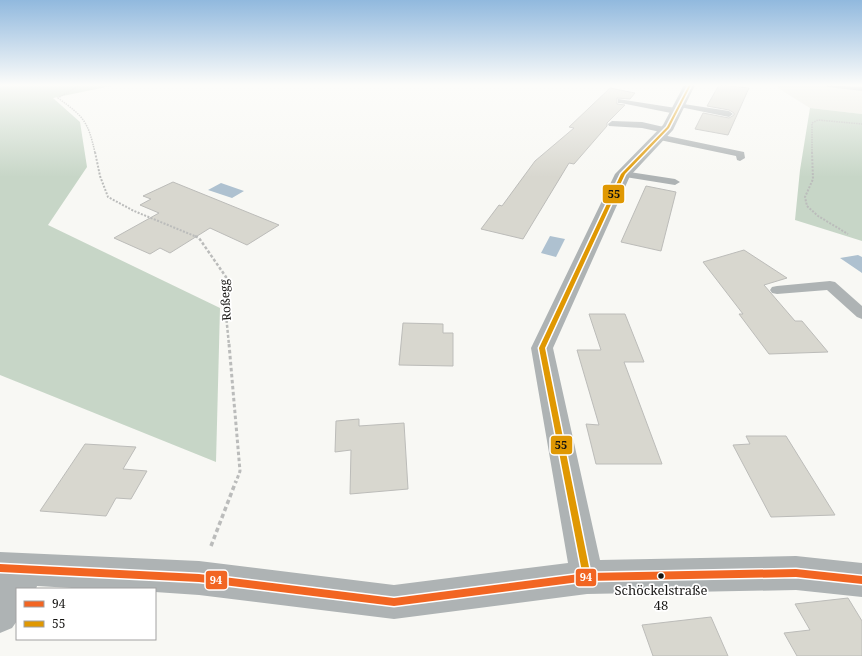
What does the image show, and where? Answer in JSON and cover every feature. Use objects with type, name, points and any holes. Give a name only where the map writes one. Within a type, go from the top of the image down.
[{"type":"street","points":[[587,577],[542,348],[623,174],[662,134],[673,116]]},
{"type":"street","points":[[0,616],[14,568],[199,578],[394,602],[587,577],[796,573],[862,580]]},
{"type":"lane","points":[[612,124],[642,125],[662,134],[741,154],[740,158]]},
{"type":"lane","points":[[623,174],[675,182]]},
{"type":"lane","points":[[777,290],[830,284],[862,314]]},
{"type":"path","name":"Roßegg","points":[[81,116],[90,130],[100,176],[108,197],[134,211],[199,238],[226,277],[225,305],[240,471],[199,578]]},
{"type":"path","points":[[848,234],[818,216],[807,206],[805,197],[813,179],[811,129],[812,123],[818,120],[862,124]]},
{"type":"green space","points":[[0,116],[73,116],[80,122],[87,167],[48,225],[220,308],[216,462],[0,375]]},
{"type":"green space","points":[[809,116],[862,116],[862,241],[795,220],[800,170]]},
{"type":"water","points":[[221,183],[244,191],[232,198],[208,190]]},
{"type":"water","points":[[550,236],[565,239],[556,257],[541,253]]},
{"type":"water","points":[[858,255],[862,257],[862,273],[840,258]]},
{"type":"building","points":[[581,116],[614,116],[574,164],[569,163],[523,239],[481,229],[499,205],[502,206],[535,161],[574,128],[569,127]]},
{"type":"building","points":[[702,116],[717,116],[729,118],[737,116],[728,135],[695,129]]},
{"type":"building","points":[[173,182],[279,225],[247,245],[210,228],[170,253],[160,248],[150,254],[114,238],[159,213],[140,205],[151,199],[143,196]]},
{"type":"building","points":[[646,186],[676,192],[661,251],[621,242]]},
{"type":"building","points":[[744,250],[787,278],[764,285],[795,321],[802,321],[828,352],[769,354],[739,314],[743,314],[703,262]]},
{"type":"building","points":[[589,314],[625,314],[644,362],[624,362],[662,464],[596,464],[586,424],[599,425],[577,350],[601,350]]},
{"type":"building","points":[[403,323],[443,324],[443,333],[453,333],[453,366],[399,365]]},
{"type":"building","points":[[359,419],[359,426],[404,423],[408,489],[350,494],[351,450],[335,452],[336,421]]},
{"type":"building","points":[[746,436],[786,436],[835,515],[771,517],[733,445],[750,444]]},
{"type":"building","points":[[85,444],[136,447],[123,469],[147,471],[131,499],[116,498],[106,516],[40,511]]},
{"type":"building","points":[[848,598],[862,621],[862,656],[797,656],[784,633],[810,630],[795,604]]},
{"type":"building","points":[[711,617],[728,656],[653,656],[642,625]]},
{"type":"transit line","name":"55","points":[[587,577],[542,348],[623,174],[668,127],[674,116]]},
{"type":"transit line","name":"94","points":[[0,568],[199,578],[394,602],[587,577],[796,573],[862,580]]},
{"type":"place","name":"Schöckelstraße 48","points":[[661,576]]}]
